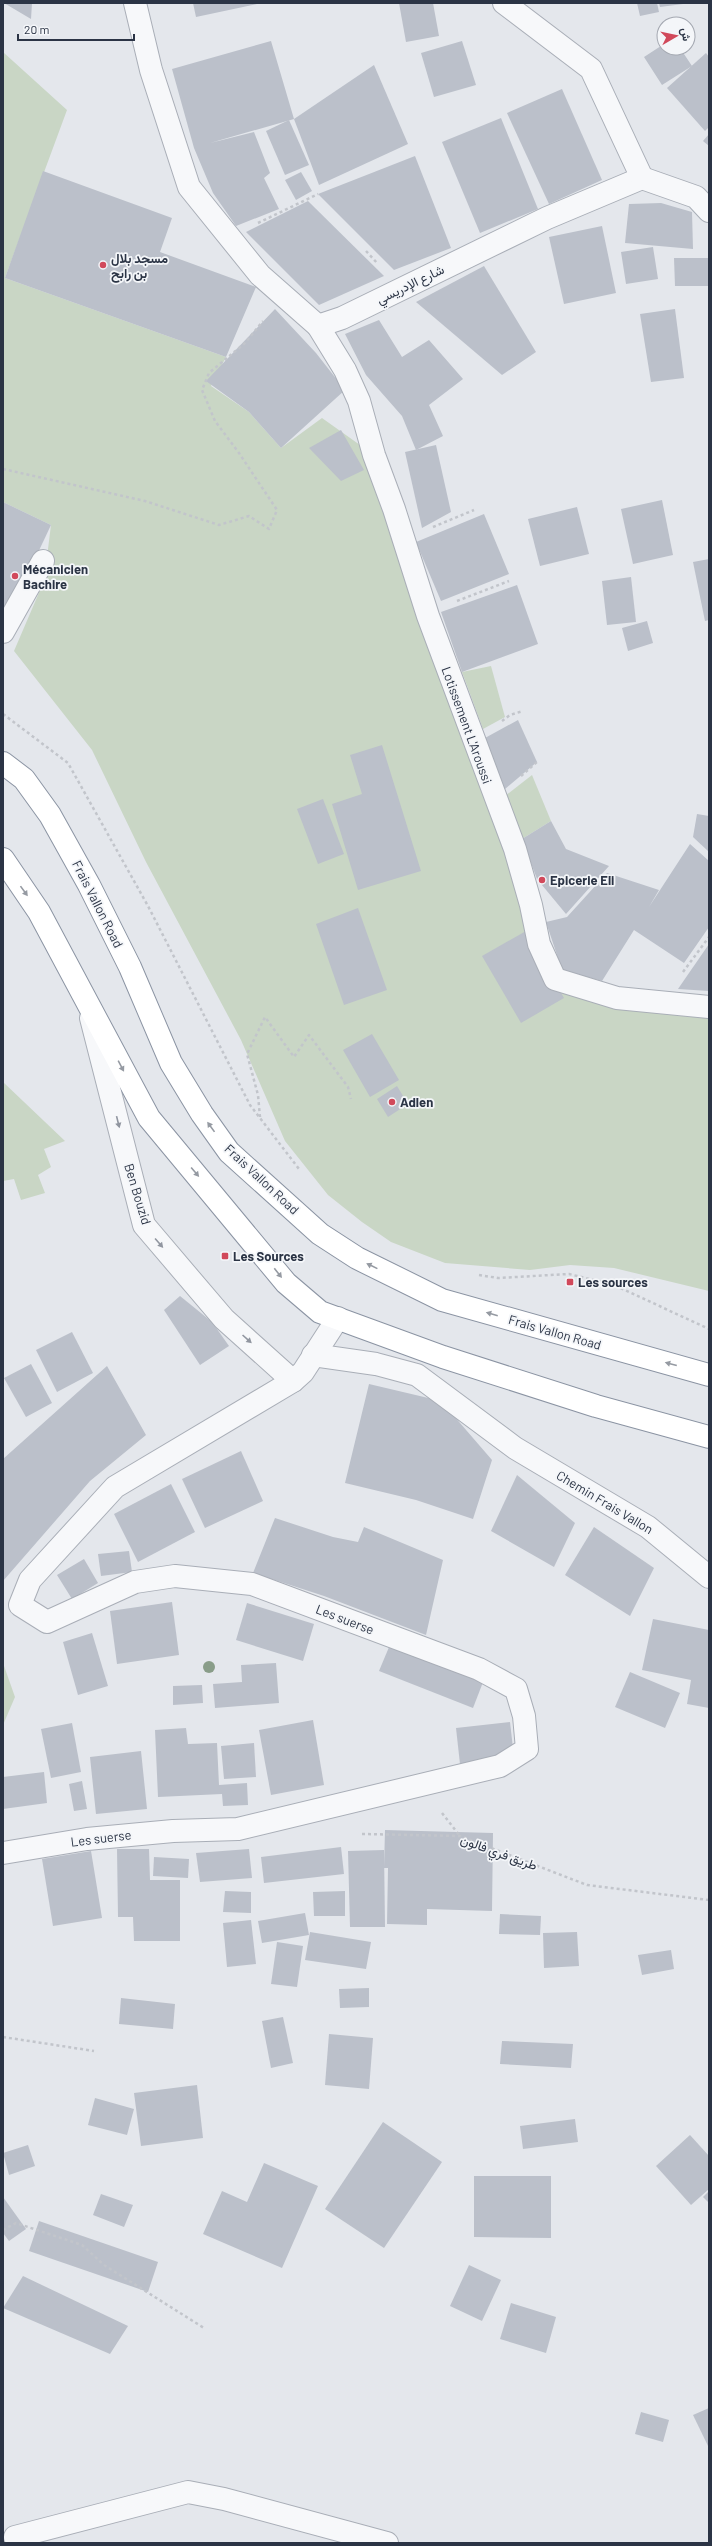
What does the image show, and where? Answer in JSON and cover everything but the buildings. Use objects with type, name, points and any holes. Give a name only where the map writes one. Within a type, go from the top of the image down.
[{"type":"highway","name":"Frais Vallon Road","points":[[3,763],[24,779],[50,815],[89,885],[130,967],[171,1063],[202,1114],[229,1152],[320,1234],[357,1258],[442,1300],[709,1375]]},
{"type":"highway","points":[[3,859],[40,912],[149,1118],[286,1283],[320,1312],[451,1359],[596,1406],[709,1437]]},
{"type":"street","points":[[135,3],[151,70],[189,187],[260,276],[318,326]]},
{"type":"street","points":[[504,3],[591,69],[642,178],[696,198],[709,211]]},
{"type":"street","name":"شارع الإدريسي","points":[[318,326],[342,318],[540,222],[642,178]]},
{"type":"street","name":"Lotissement L'Aroussi","points":[[318,326],[345,370],[359,401],[374,455],[394,509],[427,612],[515,849],[531,905],[539,944],[555,979],[617,998],[709,1007]]},
{"type":"street","points":[[3,632],[43,561]]},
{"type":"street","name":"Ben Bouzid","points":[[87,1003],[144,1225],[224,1319],[293,1381]]},
{"type":"street","name":"Les suerse","points":[[3,1852],[87,1839],[173,1831],[238,1828],[500,1766],[527,1749],[524,1716],[516,1689],[479,1669],[252,1584],[175,1576],[135,1582],[47,1622],[20,1605],[30,1580],[116,1487],[293,1381],[302,1372],[338,1318]]},
{"type":"street","name":"Chemin Frais Vallon","points":[[313,1355],[376,1364],[418,1375],[515,1448],[648,1527],[709,1577]]},
{"type":"street","points":[[15,2537],[188,2492],[224,2499],[386,2543]]},
{"type":"path","points":[[229,237],[318,194]]},
{"type":"path","points":[[3,469],[145,501],[219,526],[249,516],[269,529],[277,510],[239,453],[215,421],[202,390],[209,373],[245,342],[283,296]]},
{"type":"path","points":[[426,530],[474,510]]},
{"type":"path","points":[[427,612],[509,581]]},
{"type":"path","points":[[3,714],[68,763],[148,906],[250,1105],[304,1175]]},
{"type":"path","points":[[681,975],[709,937]]},
{"type":"path","points":[[260,1118],[258,1095],[247,1054],[265,1017],[294,1057],[309,1035],[348,1087],[352,1099]]},
{"type":"path","points":[[475,1275],[498,1278],[569,1274],[614,1285],[709,1329]]},
{"type":"path","name":"طريق فري فالون","points":[[358,1834],[460,1836],[587,1885],[709,1900]]},
{"type":"path","points":[[3,2037],[94,2051]]},
{"type":"path","points":[[3,2230],[16,2223],[82,2244],[104,2265],[204,2328]]},
{"type":"green space","points":[[3,52],[67,110],[5,278],[226,357],[211,386],[249,412],[281,448],[322,418],[374,455],[558,980],[709,1007],[709,1291],[614,1268],[570,1265],[530,1270],[445,1263],[391,1242],[362,1222],[328,1195],[285,1141],[241,1040],[146,862],[92,750],[14,651],[44,581],[51,525],[3,502]]},
{"type":"green space","points":[[491,666],[505,717],[483,729],[462,672]]},
{"type":"green space","points":[[532,775],[551,821],[522,839],[505,796]]},
{"type":"green space","points":[[3,1082],[65,1141],[44,1149],[51,1167],[38,1175],[45,1193],[21,1200],[14,1179],[3,1181]]},
{"type":"green space","points":[[3,1663],[15,1697],[3,1725]]},
{"type":"place","name":"مسجد بلال بن رابح","points":[[103,265]]},
{"type":"place","name":"Mécanicien Bachire","points":[[15,576]]},
{"type":"place","name":"Epicerie Eli","points":[[542,880]]},
{"type":"place","name":"Adlen","points":[[392,1102]]},
{"type":"place","name":"Les Sources","points":[[225,1256]]},
{"type":"place","name":"Les sources","points":[[570,1282]]}]
